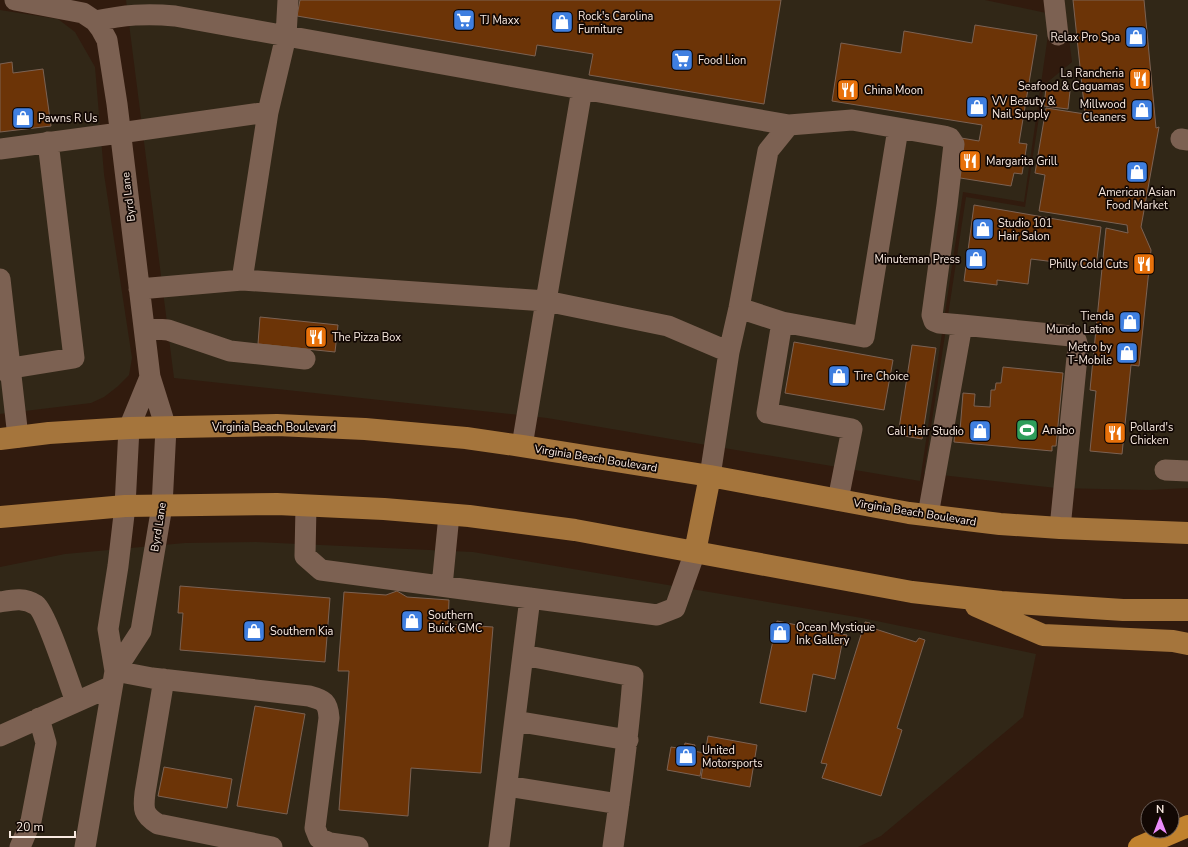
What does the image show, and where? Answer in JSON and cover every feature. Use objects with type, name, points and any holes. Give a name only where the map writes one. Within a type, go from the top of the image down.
[{"type":"highway","points":[[1142,846],[1188,826]]},
{"type":"main road","name":"Virginia Beach Boulevard","points":[[9,438],[49,433],[129,428],[277,425],[365,428],[466,438],[522,446],[710,476],[909,513],[1000,524],[1188,533]]},
{"type":"main road","points":[[695,552],[710,476]]},
{"type":"main road","points":[[0,517],[125,506],[277,504],[384,509],[575,530],[912,592],[1001,602],[1123,610],[1188,610]]},
{"type":"main road","points":[[952,597],[1043,635],[1173,641],[1188,644]]},
{"type":"street","points":[[16,0],[76,11],[83,13],[95,21],[120,15],[151,14],[175,16],[789,125],[852,120],[950,138],[954,144],[932,314],[934,321],[939,323],[1071,336],[1076,340],[1078,347],[1060,528]]},
{"type":"street","points":[[242,280],[268,112],[286,36],[288,0]]},
{"type":"street","points":[[1054,0],[1058,35]]},
{"type":"street","name":"Byrd Lane","points":[[95,21],[107,40],[150,377],[166,428],[162,506],[141,631],[113,678]]},
{"type":"street","points":[[522,446],[582,89]]},
{"type":"street","points":[[0,148],[268,112]]},
{"type":"street","points":[[710,476],[729,352],[739,308],[768,151],[789,125]]},
{"type":"street","points":[[739,308],[782,322],[864,337],[898,129]]},
{"type":"street","points":[[5,369],[74,358],[48,142]]},
{"type":"street","points":[[0,279],[9,438]]},
{"type":"street","points":[[139,289],[242,280],[546,301],[668,326],[729,352]]},
{"type":"street","points":[[782,322],[767,413],[852,429],[838,500]]},
{"type":"street","points":[[928,515],[962,325]]},
{"type":"street","points":[[144,328],[168,330],[230,351],[304,359]]},
{"type":"street","name":"Byrd Lane","points":[[86,847],[113,678],[108,629],[118,566],[125,506],[129,428],[150,377]]},
{"type":"street","points":[[1165,470],[1188,471]]},
{"type":"street","points":[[306,506],[304,556],[321,570],[657,616],[675,608],[695,552]]},
{"type":"street","points":[[442,586],[449,515]]},
{"type":"street","points":[[499,847],[530,598]]},
{"type":"street","points":[[0,602],[21,599],[37,605],[47,624],[76,702]]},
{"type":"street","points":[[523,655],[632,676],[628,740],[613,847]]},
{"type":"street","points":[[0,736],[76,702],[113,678],[164,679],[310,696],[321,699],[328,707],[329,718],[314,843],[330,843],[358,847]]},
{"type":"street","points":[[164,679],[145,793],[145,812],[149,818],[158,824],[272,847]]},
{"type":"street","points":[[20,847],[31,821],[46,743],[39,718]]},
{"type":"street","points":[[515,721],[628,740]]},
{"type":"street","points":[[507,786],[619,804]]},
{"type":"shaded area","points":[[126,0],[985,0],[1051,14],[1024,202],[963,192],[920,481],[547,418],[174,378]]},
{"type":"shaded area","points":[[1064,0],[1188,0],[1188,488],[1149,490],[1056,488],[924,473],[966,197],[1025,207],[1044,85],[1072,62]]},
{"type":"shaded area","points":[[0,10],[58,19],[75,32],[95,67],[104,174],[132,358],[129,375],[104,397],[91,403],[0,414]]},
{"type":"shaded area","points":[[256,542],[473,552],[862,618],[1036,654],[1023,717],[881,836],[858,847],[0,847],[0,567],[65,554],[185,543]]},
{"type":"building","points":[[300,0],[781,0],[764,104],[589,75],[593,54],[537,45],[535,56],[297,16]]},
{"type":"building","points":[[1073,0],[1144,0],[1156,128],[1159,127],[1141,227],[1151,250],[1139,366],[1131,365],[1122,454],[1090,451],[1096,391],[1090,390],[1106,228],[1128,233],[1127,225],[1039,211],[1045,175],[1035,173],[1046,108],[1085,114]]},
{"type":"building","points":[[975,25],[1037,35],[1019,143],[1027,144],[1022,174],[1014,173],[1011,186],[954,177],[961,138],[979,141],[982,125],[832,101],[841,43],[901,53],[904,31],[972,43]]},
{"type":"building","points":[[12,62],[13,73],[43,69],[51,126],[0,132],[0,64]]},
{"type":"building","points":[[1046,88],[1070,91],[1068,109],[1044,106]]},
{"type":"building","points":[[974,205],[1101,227],[1096,267],[1031,259],[1028,284],[997,280],[997,285],[964,281]]},
{"type":"building","points":[[260,317],[338,325],[335,352],[258,344]]},
{"type":"building","name":"Tire Choice","points":[[794,342],[893,360],[884,410],[785,393]]},
{"type":"building","points":[[912,345],[936,348],[922,439],[898,435]]},
{"type":"building","points":[[1003,367],[1063,373],[1056,446],[1052,446],[1052,451],[954,442],[955,430],[960,431],[963,393],[975,394],[974,406],[990,407],[991,390],[995,390],[996,383],[1001,383]]},
{"type":"building","name":"Southern Kia","points":[[180,586],[330,598],[325,662],[180,650],[183,613],[178,613]]},
{"type":"building","points":[[397,591],[407,597],[449,600],[448,624],[493,627],[481,773],[411,768],[408,816],[339,810],[349,671],[338,671],[344,592],[386,595]]},
{"type":"building","points":[[777,621],[847,635],[845,645],[842,644],[835,679],[813,674],[806,712],[760,703]]},
{"type":"building","points":[[865,622],[870,623],[869,627],[916,642],[919,638],[925,640],[897,728],[902,730],[881,796],[822,778],[827,764],[821,763]]},
{"type":"building","points":[[255,706],[305,714],[287,814],[237,806]]},
{"type":"building","points":[[708,736],[757,745],[750,787],[701,778]]},
{"type":"building","points":[[685,743],[695,745],[694,751],[704,753],[700,776],[667,770],[671,747],[684,749]]},
{"type":"building","points":[[164,767],[232,779],[227,808],[158,796]]},
{"type":"place","name":"TJ Maxx","points":[[464,20]]},
{"type":"place","name":"Rock's Carolina Furniture","points":[[562,22]]},
{"type":"place","name":"Relax Pro Spa","points":[[1136,37]]},
{"type":"place","name":"Food Lion","points":[[682,60]]},
{"type":"place","name":"La Rancheria Seafood & Caguamas","points":[[1140,79]]},
{"type":"place","name":"China Moon","points":[[848,90]]},
{"type":"place","name":"VV Beauty & Nail Supply","points":[[977,107]]},
{"type":"place","name":"Millwood Cleaners","points":[[1142,110]]},
{"type":"place","name":"Pawns R Us","points":[[23,118]]},
{"type":"place","name":"Margarita Grill","points":[[970,161]]},
{"type":"place","name":"American Asian Food Market","points":[[1137,172]]},
{"type":"place","name":"Studio 101 Hair Salon","points":[[983,229]]},
{"type":"place","name":"Minuteman Press","points":[[976,259]]},
{"type":"place","name":"Philly Cold Cuts","points":[[1144,264]]},
{"type":"place","name":"Tienda Mundo Latino","points":[[1130,322]]},
{"type":"place","name":"The Pizza Box","points":[[316,337]]},
{"type":"place","name":"Metro by T-Mobile","points":[[1127,353]]},
{"type":"place","name":"Tire Choice","points":[[839,376]]},
{"type":"place","name":"Anabo","points":[[1027,430]]},
{"type":"place","name":"Cali Hair Studio","points":[[980,431]]},
{"type":"place","name":"Pollard's Chicken","points":[[1115,433]]},
{"type":"place","name":"Southern Buick GMC","points":[[412,621]]},
{"type":"place","name":"Southern Kia","points":[[254,631]]},
{"type":"place","name":"Ocean Mystique Ink Gallery","points":[[780,633]]},
{"type":"place","name":"United Motorsports","points":[[686,756]]}]
